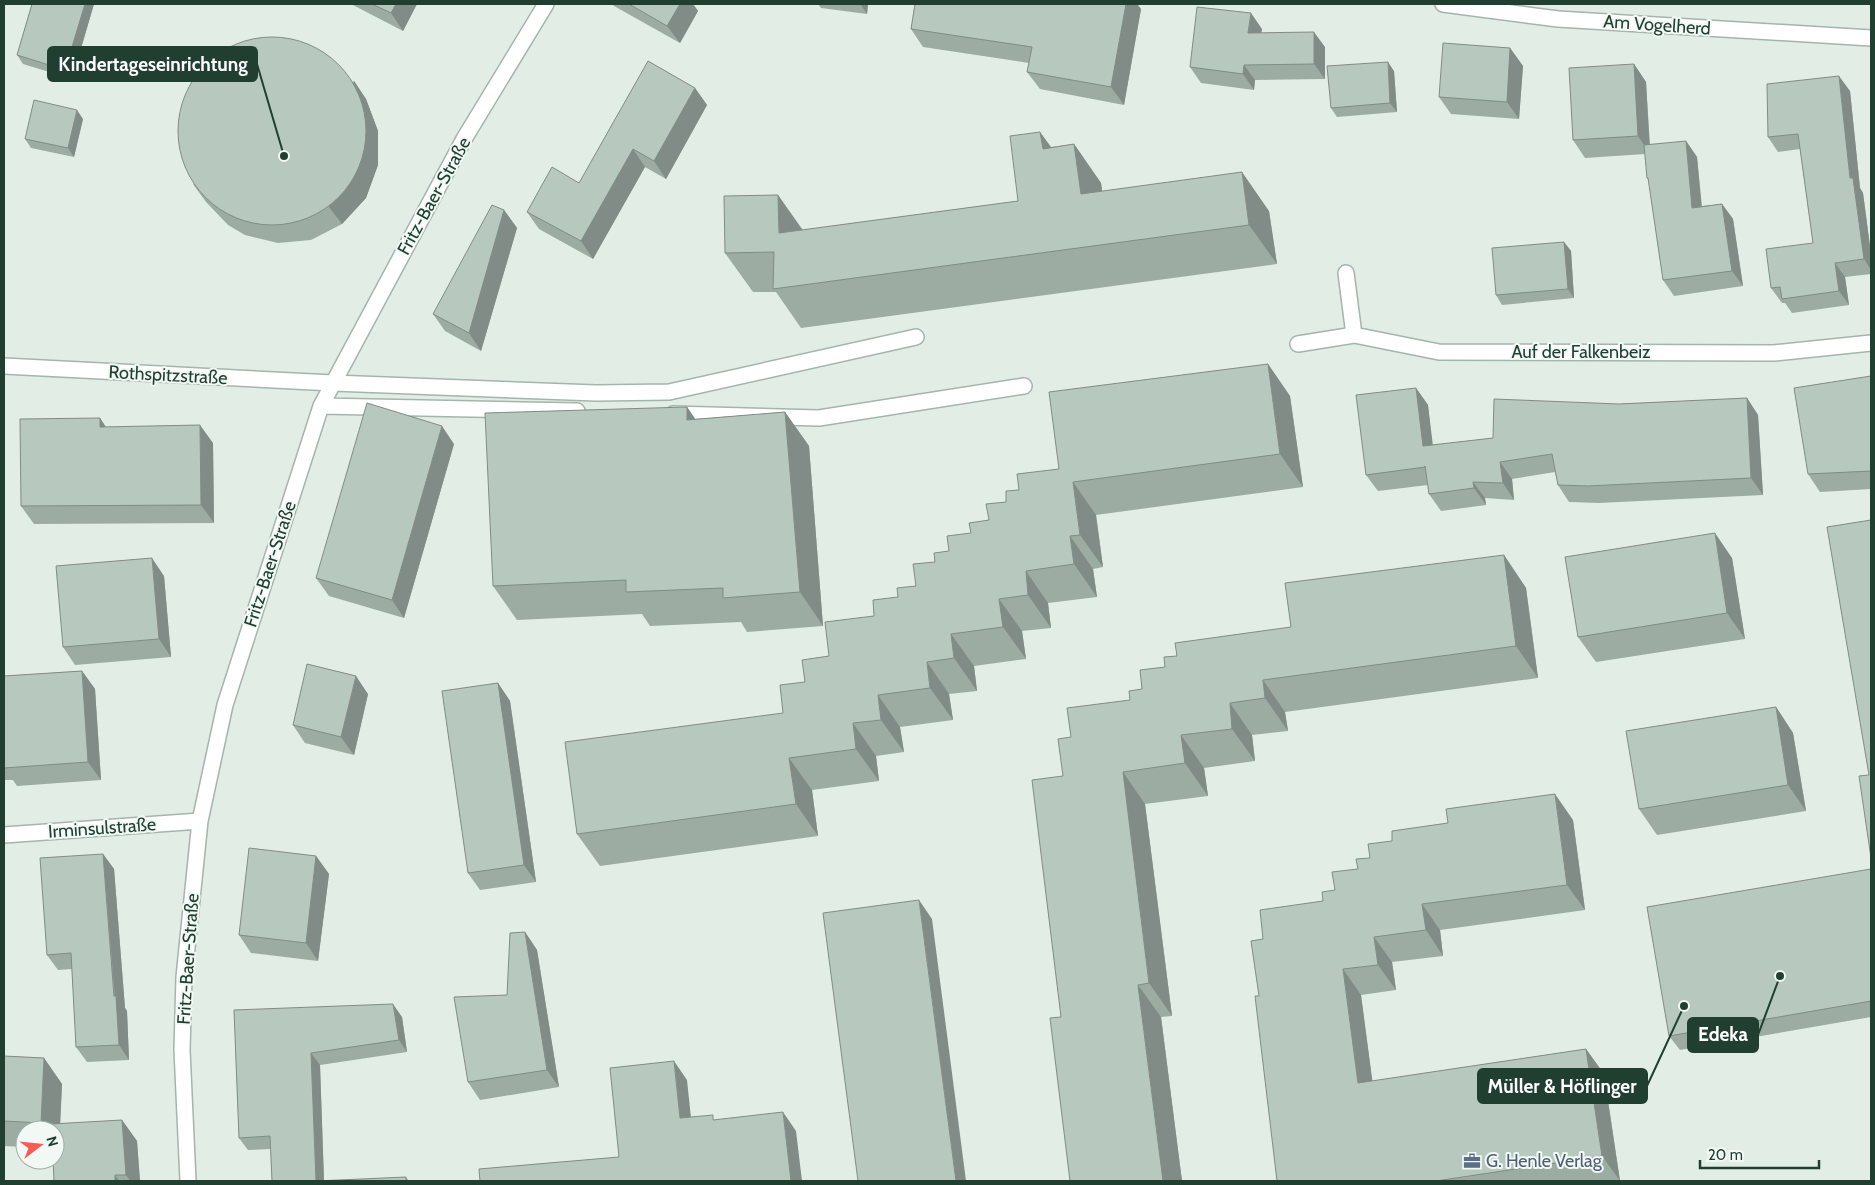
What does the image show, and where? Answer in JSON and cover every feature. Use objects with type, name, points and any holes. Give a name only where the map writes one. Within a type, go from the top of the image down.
[{"type":"street","name":"Fritz-Baer-Straße","points":[[188,1181],[182,1050],[184,977],[200,821],[225,706],[321,406],[464,139],[546,4]]},
{"type":"street","name":"Am Vogelherd","points":[[1443,4],[1558,19],[1871,38]]},
{"type":"street","points":[[1298,344],[1354,334],[1346,273]]},
{"type":"street","name":"Auf der Falkenbeiz","points":[[1354,334],[1439,352],[1774,353],[1871,343]]},
{"type":"street","name":"Rothspitzstraße","points":[[4,366],[333,383],[596,393],[669,392],[916,337]]},
{"type":"street","points":[[662,414],[819,418],[1024,386]]},
{"type":"street","points":[[321,406],[594,412]]},
{"type":"street","name":"Irminsulstraße","points":[[4,835],[200,821]]},
{"type":"building","points":[[32,4],[85,4],[65,70],[17,55]]},
{"type":"building","points":[[372,4],[396,4],[391,13]]},
{"type":"building","points":[[629,4],[680,4],[667,26]]},
{"type":"building","points":[[915,4],[1126,4],[1111,87],[1027,72],[1032,47],[911,29]]},
{"type":"building","points":[[1197,7],[1251,13],[1248,33],[1314,32],[1314,64],[1244,65],[1243,74],[1190,67]]},
{"type":"building","points":[[263,37],[281,37],[308,44],[339,64],[359,95],[366,122],[366,140],[359,167],[339,198],[308,218],[281,225],[263,225],[245,221],[228,214],[212,204],[199,191],[189,175],[182,158],[178,140],[178,122],[182,104],[189,87],[199,71],[212,58],[228,48],[245,41]]},
{"type":"building","points":[[1443,43],[1510,48],[1507,102],[1439,97]]},
{"type":"building","points":[[648,61],[695,88],[654,161],[633,149],[581,241],[527,212],[552,167],[579,183]]},
{"type":"building","points":[[1388,62],[1390,103],[1331,108],[1327,66]]},
{"type":"building","points":[[1634,64],[1638,136],[1573,140],[1569,68]]},
{"type":"building","points":[[1839,76],[1850,178],[1853,178],[1864,259],[1835,263],[1839,291],[1782,299],[1780,287],[1771,288],[1766,249],[1813,243],[1798,134],[1768,137],[1767,84]]},
{"type":"building","points":[[34,100],[77,110],[68,148],[25,139]]},
{"type":"building","points":[[1040,132],[1043,149],[1074,144],[1081,194],[1242,172],[1249,225],[773,289],[774,252],[725,253],[724,196],[778,195],[779,233],[1018,201],[1010,136]]},
{"type":"building","points":[[1686,141],[1692,208],[1722,204],[1732,271],[1663,280],[1647,178],[1644,145]]},
{"type":"building","points":[[492,205],[504,210],[469,333],[433,314]]},
{"type":"building","points":[[1564,242],[1568,289],[1496,295],[1492,248]]},
{"type":"building","points":[[1268,364],[1280,454],[1073,482],[1080,535],[1070,536],[1074,564],[1026,571],[1028,595],[999,599],[1003,627],[951,634],[954,658],[927,662],[930,688],[878,695],[881,720],[853,723],[856,749],[789,758],[796,804],[577,834],[565,742],[783,713],[780,685],[805,682],[802,660],[829,656],[825,622],[874,616],[873,600],[898,597],[897,588],[916,586],[913,564],[935,562],[934,553],[949,551],[947,536],[971,533],[969,523],[989,520],[986,504],[1006,502],[1006,491],[1019,490],[1017,474],[1059,469],[1049,392]]},
{"type":"building","points":[[1871,376],[1871,471],[1808,474],[1794,388]]},
{"type":"building","points":[[1416,388],[1423,446],[1493,438],[1494,399],[1619,404],[1747,398],[1751,478],[1588,486],[1558,485],[1552,454],[1500,462],[1503,483],[1473,482],[1474,488],[1429,494],[1425,466],[1366,475],[1356,395]]},
{"type":"building","points":[[367,403],[442,426],[392,600],[316,578]]},
{"type":"building","points":[[687,407],[687,420],[785,412],[800,592],[723,598],[723,588],[626,592],[626,580],[493,586],[485,413]]},
{"type":"building","points":[[100,418],[100,427],[200,425],[201,505],[21,506],[20,419]]},
{"type":"building","points":[[1871,520],[1871,858],[1859,776],[1869,775],[1827,527]]},
{"type":"building","points":[[1715,533],[1727,613],[1578,637],[1565,557]]},
{"type":"building","points":[[1504,555],[1516,646],[1263,680],[1265,698],[1230,703],[1232,729],[1181,735],[1185,763],[1123,772],[1149,983],[1138,985],[1163,1181],[1070,1181],[1050,1018],[1061,1017],[1032,780],[1063,776],[1058,739],[1071,737],[1067,708],[1130,700],[1129,691],[1142,689],[1140,670],[1165,667],[1164,657],[1177,656],[1175,643],[1291,627],[1285,583]]},
{"type":"building","points":[[152,558],[159,639],[63,647],[56,566]]},
{"type":"building","points":[[307,664],[356,676],[341,737],[293,725]]},
{"type":"building","points":[[82,671],[88,762],[4,768],[4,676]]},
{"type":"building","points":[[498,683],[524,865],[468,873],[442,691]]},
{"type":"building","points":[[1776,707],[1788,785],[1639,809],[1626,731]]},
{"type":"building","points":[[1555,794],[1567,885],[1422,904],[1426,930],[1374,937],[1378,965],[1343,969],[1358,1083],[1586,1049],[1602,1156],[1436,1181],[1277,1181],[1255,996],[1259,996],[1251,941],[1263,939],[1260,910],[1323,901],[1322,892],[1335,890],[1332,872],[1358,869],[1356,859],[1370,858],[1368,844],[1392,841],[1392,831],[1448,823],[1446,809]]},
{"type":"building","points":[[249,848],[316,856],[306,943],[239,935]]},
{"type":"building","points":[[103,854],[119,1045],[76,1047],[71,953],[47,955],[40,858]]},
{"type":"building","points":[[1871,869],[1871,1001],[1669,1036],[1647,907]]},
{"type":"building","points":[[919,900],[956,1181],[858,1181],[823,913]]},
{"type":"building","points":[[525,932],[547,1070],[468,1082],[454,997],[507,995],[510,933]]},
{"type":"building","points":[[393,1004],[399,1040],[311,1053],[316,1181],[272,1181],[270,1136],[239,1138],[234,1010]]},
{"type":"building","points":[[4,1056],[44,1058],[41,1120],[4,1121]]},
{"type":"building","points":[[674,1061],[680,1118],[713,1115],[713,1120],[783,1112],[791,1181],[480,1181],[479,1169],[619,1157],[610,1068]]},
{"type":"building","points":[[122,1120],[126,1175],[115,1175],[115,1181],[54,1181],[53,1170],[65,1170],[65,1123]]},
{"type":"building","points":[[406,1177],[406,1181],[316,1181]]},
{"type":"place","name":"Kindertageseinrichtung","points":[[284,156]]},
{"type":"place","name":"Edeka","points":[[1780,976]]},
{"type":"place","name":"Müller & Höflinger","points":[[1684,1006]]},
{"type":"place","name":"G. Henle Verlag","points":[[1472,1161]]}]
